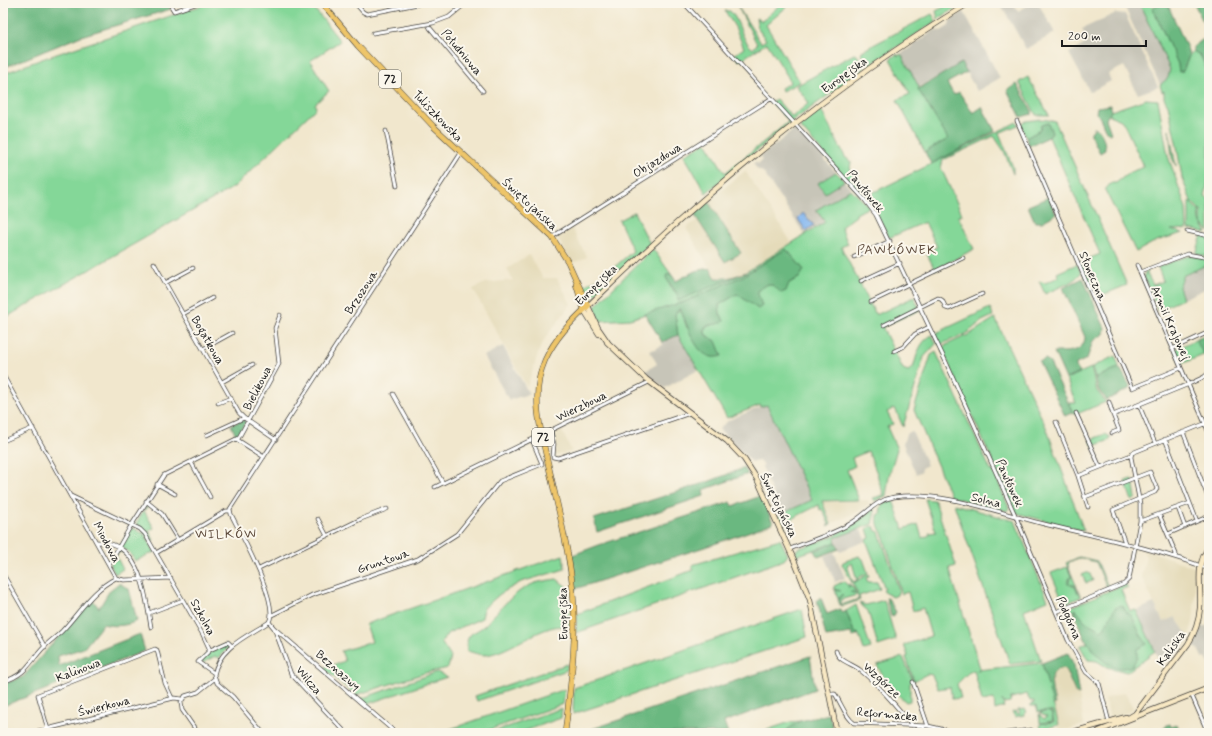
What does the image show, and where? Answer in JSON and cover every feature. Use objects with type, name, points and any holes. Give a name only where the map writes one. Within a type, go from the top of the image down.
[{"type":"main road","name":"Tuliszkowska","points":[[322,3],[369,57],[461,153]]},
{"type":"main road","name":"Świętojańska","points":[[461,153],[552,238],[564,254],[576,277],[588,306]]},
{"type":"main road","name":"Świętojańska","points":[[576,277],[584,310]]},
{"type":"main road","name":"Europejska","points":[[565,733],[574,644],[574,600],[568,557],[542,435],[537,396],[543,366],[557,339],[588,306]]},
{"type":"street","points":[[169,3],[174,11],[198,3]]},
{"type":"street","points":[[356,3],[363,12],[367,14],[408,4],[423,3]]},
{"type":"street","name":"Południowa","points":[[373,33],[428,24],[449,17],[466,3]]},
{"type":"street","name":"Pawłówek","points":[[684,3],[868,204],[890,241],[1016,517]]},
{"type":"street","name":"Europejska","points":[[588,306],[703,199],[795,123],[886,56],[969,3]]},
{"type":"street","name":"Południowa","points":[[428,24],[483,91]]},
{"type":"street","name":"Objazdowa","points":[[552,238],[772,98]]},
{"type":"street","name":"Słoneczna","points":[[1017,121],[1132,388],[1181,368]]},
{"type":"street","points":[[386,131],[397,186]]},
{"type":"street","name":"Brzozowa","points":[[230,511],[461,153]]},
{"type":"street","points":[[1188,231],[1209,236]]},
{"type":"street","points":[[854,257],[890,241]]},
{"type":"street","points":[[1140,272],[1187,254],[1209,258]]},
{"type":"street","points":[[871,302],[963,258]]},
{"type":"street","name":"Bogatkowa","points":[[154,263],[231,398],[244,418],[249,422]]},
{"type":"street","points":[[861,281],[900,263]]},
{"type":"street","name":"Armii Krajowej","points":[[1136,265],[1207,423],[1209,433]]},
{"type":"street","points":[[165,283],[193,268]]},
{"type":"street","points":[[884,325],[938,298],[942,300],[946,308],[949,309],[982,294]]},
{"type":"street","points":[[183,314],[212,298]]},
{"type":"street","name":"Świętojańska","points":[[588,306],[598,328],[609,344]]},
{"type":"street","name":"Świętojańska","points":[[584,310],[596,330],[609,344],[650,382],[723,437],[746,463],[765,495],[790,549],[810,600],[837,733]]},
{"type":"street","name":"Bielikowa","points":[[238,439],[249,422],[279,364],[275,328],[280,314]]},
{"type":"street","points":[[894,351],[903,347],[915,334],[929,327]]},
{"type":"street","points":[[1172,348],[1209,332]]},
{"type":"street","points":[[203,349],[232,333]]},
{"type":"street","points":[[222,382],[252,365]]},
{"type":"street","points":[[1113,415],[1189,384],[1209,373]]},
{"type":"street","name":"Miodowa","points":[[3,375],[116,578],[109,581],[89,598],[63,630],[44,646],[19,676],[3,682]]},
{"type":"street","name":"Wierzbowa","points":[[435,487],[650,382]]},
{"type":"street","points":[[393,394],[443,483]]},
{"type":"street","points":[[218,403],[231,398]]},
{"type":"street","points":[[1109,402],[1119,430],[1112,433]]},
{"type":"street","points":[[1139,405],[1155,443]]},
{"type":"street","points":[[551,431],[553,437],[553,456],[558,458],[690,413]]},
{"type":"street","points":[[1076,413],[1100,467]]},
{"type":"street","points":[[207,435],[244,418]]},
{"type":"street","points":[[249,422],[276,440]]},
{"type":"street","points":[[1056,422],[1078,476],[1088,507]]},
{"type":"street","points":[[1078,476],[1131,455],[1134,451],[1207,423]]},
{"type":"street","points":[[3,441],[33,428]]},
{"type":"street","points":[[1183,432],[1209,500]]},
{"type":"street","points":[[109,564],[146,501],[166,472],[191,462],[232,440],[238,439],[264,457]]},
{"type":"street","points":[[1165,439],[1197,521]]},
{"type":"street","name":"Gruntowa","points":[[272,615],[312,595],[416,560],[454,535],[500,481],[542,464],[532,440]]},
{"type":"street","points":[[1056,612],[1127,582],[1136,545],[1140,520],[1139,500],[1131,455]]},
{"type":"street","points":[[191,462],[210,497]]},
{"type":"street","points":[[1085,497],[1134,476],[1150,472],[1157,489],[1155,492],[1113,510],[1125,543]]},
{"type":"street","points":[[1203,485],[1209,483]]},
{"type":"street","points":[[157,484],[175,494]]},
{"type":"street","name":"Szkolna","points":[[71,496],[146,534],[184,600],[210,650],[198,662],[214,673]]},
{"type":"street","name":"Solna","points":[[790,549],[849,525],[876,504],[894,497],[949,500],[1136,545],[1209,569]]},
{"type":"street","points":[[146,501],[162,514],[178,540]]},
{"type":"street","points":[[1140,520],[1190,503]]},
{"type":"street","points":[[1178,508],[1185,527]]},
{"type":"street","points":[[259,570],[327,536],[387,509]]},
{"type":"street","points":[[156,553],[230,511],[259,570],[272,615],[269,622],[248,634],[232,646],[219,662],[214,673],[214,679],[217,684],[233,697],[263,733]]},
{"type":"street","points":[[1159,514],[1176,554],[1175,558]]},
{"type":"street","points":[[1168,534],[1209,516]]},
{"type":"street","name":"Podgórna","points":[[1016,517],[1068,640],[1086,672],[1099,683],[1109,722]]},
{"type":"street","points":[[318,519],[327,536]]},
{"type":"street","points":[[97,542],[108,542],[128,553],[142,579],[151,627]]},
{"type":"street","points":[[1200,566],[1209,547]]},
{"type":"street","name":"Kaliska","points":[[1138,710],[1186,647],[1195,631],[1200,610],[1200,566]]},
{"type":"street","points":[[3,574],[44,646]]},
{"type":"street","points":[[116,578],[124,580],[171,578]]},
{"type":"street","points":[[149,613],[184,600]]},
{"type":"street","name":"Beznazwy","points":[[269,622],[274,628],[396,733]]},
{"type":"street","name":"Wilcza","points":[[274,628],[291,674],[346,733]]},
{"type":"street","points":[[210,650],[228,642],[232,646]]},
{"type":"street","name":"Kalinowa","points":[[48,729],[38,695],[157,650],[165,683],[172,698]]},
{"type":"street","name":"Wzgórze","points":[[836,651],[840,658],[860,669],[885,692],[913,726]]},
{"type":"street","points":[[198,733],[182,708],[182,699],[200,691],[214,679]]},
{"type":"street","points":[[913,682],[928,726]]},
{"type":"street","points":[[1125,720],[1192,696],[1209,688]]},
{"type":"street","name":"Reformacka","points":[[829,694],[835,694],[843,705],[848,717],[854,723],[928,726],[959,733]]},
{"type":"street","points":[[1192,696],[1208,733]]},
{"type":"street","name":"Świerkowa","points":[[30,733],[172,698],[182,699]]},
{"type":"street","points":[[1138,710],[1144,714]]},
{"type":"street","points":[[1092,726],[1097,727],[1099,732],[1125,720],[1135,714],[1138,710]]},
{"type":"street","points":[[1071,732],[1109,722],[1127,716],[1138,710]]},
{"type":"street","points":[[923,726],[924,733]]},
{"type":"street","points":[[1071,732],[1083,730],[1088,733],[1092,726]]},
{"type":"street","points":[[48,729],[49,733]]},
{"type":"street","points":[[1006,733],[1031,730],[1033,733]]},
{"type":"shaded area","points":[[1000,3],[1013,3],[1018,11],[1029,5],[1028,3],[1038,3],[1055,33],[1026,49]]},
{"type":"shaded area","points":[[1123,3],[1139,3],[1170,69],[1168,78],[1160,85]]},
{"type":"shaded area","points":[[964,12],[1000,78],[977,91],[961,63],[919,87],[901,54],[935,30],[941,31],[949,26],[950,20]]},
{"type":"shaded area","points":[[1116,13],[1125,14],[1158,87],[1138,94],[1124,66],[1108,74],[1111,81],[1090,92],[1069,53],[1089,42],[1082,29]]},
{"type":"shaded area","points":[[796,128],[836,172],[818,183],[825,192],[844,181],[851,189],[816,210],[825,222],[805,235],[763,172],[757,169],[753,163],[756,162],[758,164],[762,160],[760,157]]},
{"type":"shaded area","points":[[745,171],[792,243],[746,272],[735,277],[716,278],[686,228],[698,220],[725,262],[741,253],[708,201]]},
{"type":"shaded area","points":[[571,227],[587,257],[573,263],[556,236]]},
{"type":"shaded area","points":[[529,255],[543,278],[557,278],[571,304],[546,337],[540,348],[527,387],[473,289],[485,283],[513,280],[507,269]]},
{"type":"shaded area","points":[[1209,264],[1209,287],[1183,299],[1174,280]]},
{"type":"shaded area","points":[[678,335],[698,370],[665,388],[644,372],[657,364],[650,351],[663,345],[662,342]]},
{"type":"shaded area","points":[[503,346],[529,394],[509,400],[484,356]]},
{"type":"shaded area","points":[[767,404],[812,500],[779,515],[771,499],[774,495],[765,477],[767,476],[762,467],[764,465],[759,461],[752,462],[719,429],[729,420]]},
{"type":"shaded area","points":[[560,427],[572,452],[556,455],[556,433]]},
{"type":"shaded area","points":[[912,431],[927,465],[921,468],[922,471],[916,474],[903,444],[906,434]]},
{"type":"shaded area","points":[[868,500],[869,504],[862,510],[831,524],[821,501],[836,502]]},
{"type":"shaded area","points":[[860,528],[866,541],[840,551],[835,538]]},
{"type":"shaded area","points":[[1142,548],[1196,568],[1196,576],[1193,576],[1196,578],[1193,622],[1189,637],[1175,617],[1163,622],[1141,576],[1146,557]]},
{"type":"shaded area","points":[[834,552],[845,578],[833,583],[835,581],[824,556]]},
{"type":"shaded area","points":[[1154,603],[1163,622],[1175,617],[1189,637],[1179,652],[1176,650],[1159,660],[1136,611]]},
{"type":"shaded area","points":[[1209,625],[1209,664],[1206,658],[1203,659],[1198,649],[1193,646],[1196,643],[1193,641],[1199,628]]},
{"type":"shaded area","points":[[1068,653],[1074,665],[1084,725],[1060,731],[1042,663]]},
{"type":"shaded area","points":[[1125,692],[1133,708],[1127,713],[1110,718],[1105,699]]},
{"type":"green space","points":[[3,3],[167,3],[171,9],[81,36],[3,68]]},
{"type":"green space","points":[[209,3],[310,3],[340,41],[310,61],[329,91],[315,104],[316,108],[234,187],[3,319],[3,74],[42,59]]},
{"type":"green space","points":[[782,3],[791,3],[766,25],[800,82],[782,91],[781,88],[790,83],[788,77],[767,43],[739,61],[734,55],[744,48],[735,27],[725,11],[730,11],[734,15],[745,40],[753,49],[757,44],[738,7],[761,43],[766,40],[758,29],[756,18],[762,21]]},
{"type":"green space","points":[[952,3],[964,3],[938,19],[936,11]]},
{"type":"green space","points":[[1139,3],[1150,3],[1178,64],[1179,72],[1183,71],[1189,56],[1193,51],[1200,55],[1209,74],[1209,175],[1205,197],[1209,199],[1209,232],[1201,222],[1201,211],[1191,201],[1182,178],[1168,105],[1164,98],[1164,91],[1162,92],[1160,85],[1168,78],[1170,69]]},
{"type":"green space","points":[[1161,3],[1167,3],[1187,48],[1189,56],[1183,71],[1179,72],[1178,64],[1152,7]]},
{"type":"green space","points":[[1194,3],[1209,3],[1209,34]]},
{"type":"green space","points":[[932,14],[936,21],[870,65],[867,64],[861,54],[862,51]]},
{"type":"green space","points":[[1209,38],[1209,70],[1200,55],[1193,51],[1193,47],[1202,40]]},
{"type":"green space","points":[[854,54],[857,55],[864,66],[860,72],[786,126],[706,193],[684,155],[706,142],[725,173],[787,123],[788,120],[771,102],[776,99],[792,117],[809,103],[796,86]]},
{"type":"green space","points":[[897,54],[898,56],[901,54],[919,87],[918,89],[948,139],[925,152],[897,100],[910,94],[890,59]]},
{"type":"green space","points":[[961,63],[967,72],[947,83],[954,95],[959,92],[973,113],[982,107],[995,131],[931,164],[925,152],[948,139],[918,89]]},
{"type":"green space","points":[[1028,77],[1049,115],[1036,115],[1019,82]]},
{"type":"green space","points":[[1017,84],[1032,111],[1032,114],[1021,117],[1007,90]]},
{"type":"green space","points":[[1146,99],[1158,100],[1168,156],[1186,208],[1187,229],[1171,230],[1183,233],[1156,241],[1136,252],[1105,190],[1111,183],[1116,183],[1130,172],[1144,167],[1124,124],[1121,120],[1109,115],[1111,111]]},
{"type":"green space","points":[[1111,105],[1111,111],[1106,119],[1111,133],[1109,134],[1096,113],[1097,107]]},
{"type":"green space","points":[[820,108],[845,157],[851,162],[851,172],[861,181],[857,187],[866,196],[1017,122],[1018,125],[999,133],[1013,167],[1013,174],[1004,151],[994,136],[943,160],[941,168],[962,214],[958,216],[974,249],[935,270],[926,252],[937,247],[925,222],[889,238],[875,211],[800,127],[807,118]]},
{"type":"green space","points":[[1041,119],[1055,121],[1127,285],[1095,298],[1079,263],[1100,254],[1049,137],[1052,133],[1048,123],[1041,125],[1040,130],[1026,138],[1020,124],[1027,121]]},
{"type":"green space","points":[[1048,123],[1052,133],[1049,137],[1029,146],[1026,138],[1040,130],[1041,125]]},
{"type":"green space","points":[[1095,127],[1102,135],[1105,143],[1105,150],[1100,153],[1091,135],[1091,132]]},
{"type":"green space","points":[[1169,130],[1176,166],[1172,158]]},
{"type":"green space","points":[[836,172],[844,181],[825,193],[818,183]]},
{"type":"green space","points":[[851,189],[869,207],[856,214],[856,216],[841,227],[848,244],[841,247],[876,315],[914,297],[920,310],[884,326],[883,329],[903,369],[908,371],[913,368],[921,345],[932,335],[936,344],[924,357],[903,427],[895,408],[887,412],[893,424],[887,427],[897,449],[889,476],[886,496],[875,501],[873,498],[884,495],[868,451],[852,458],[855,466],[847,470],[859,500],[822,501],[831,524],[827,526],[829,524],[822,509],[820,510],[819,505],[783,523],[785,528],[783,529],[779,515],[812,500],[767,405],[760,407],[760,405],[727,418],[678,335],[675,314],[680,308],[687,328],[716,341],[705,334],[705,327],[724,321],[720,314],[719,305],[737,294],[762,306],[756,291],[768,284],[774,286],[781,293],[789,283],[799,278],[804,270],[786,249],[743,276],[684,302],[630,319],[599,321],[595,306],[653,249],[671,274],[667,274],[670,286],[677,294],[724,282],[746,272],[825,222],[816,210]]},
{"type":"green space","points":[[1049,197],[1056,214],[1042,222],[1035,222],[1028,206]]},
{"type":"green space","points":[[708,201],[741,253],[725,262],[694,214]]},
{"type":"green space","points":[[1189,201],[1199,211],[1200,221],[1207,233],[1189,229]]},
{"type":"green space","points":[[634,212],[650,244],[593,297],[589,296],[583,286],[604,276],[633,251],[619,220]]},
{"type":"green space","points":[[1202,235],[1209,237],[1209,257],[1196,254]]},
{"type":"green space","points":[[786,249],[804,270],[799,278],[789,283],[786,291],[781,293],[774,286],[768,284],[757,291],[762,306],[758,309],[737,294],[719,305],[720,314],[724,321],[705,327],[705,334],[716,341],[722,356],[713,357],[706,355],[699,349],[690,333],[680,308],[675,314],[678,335],[662,342],[645,314],[684,302],[743,276]]},
{"type":"green space","points":[[1192,256],[1209,259],[1209,264],[1182,276],[1179,287],[1183,299],[1158,310],[1144,277],[1145,272],[1148,271],[1147,274],[1153,285],[1163,281],[1158,267],[1184,257]]},
{"type":"green space","points":[[1077,264],[1081,273],[1073,281],[1045,294],[1039,281],[1045,283],[1059,277],[1057,273]]},
{"type":"green space","points":[[710,268],[716,278],[731,277],[746,272],[678,301],[677,294],[666,278],[667,274],[671,274],[676,281],[695,271]]},
{"type":"green space","points":[[1083,278],[1105,328],[1104,334],[1093,341],[1087,359],[1076,364],[1076,367],[1080,373],[1066,379],[1054,352],[1078,349],[1082,346],[1085,337],[1063,288]]},
{"type":"green space","points":[[990,308],[993,316],[982,321],[966,334],[939,345],[934,334]]},
{"type":"green space","points":[[995,318],[1046,427],[1084,531],[1016,513],[942,349],[944,346],[970,334]]},
{"type":"green space","points":[[1208,333],[1207,343],[1209,349],[1206,354],[1201,350],[1196,340]]},
{"type":"green space","points":[[1202,337],[1203,353],[1206,354],[1181,364],[1175,350]]},
{"type":"green space","points":[[936,352],[991,471],[993,470],[1009,508],[1007,511],[951,497],[914,410],[931,355]]},
{"type":"green space","points":[[1115,356],[1119,366],[1118,368],[1095,378],[1092,367]]},
{"type":"green space","points":[[1046,359],[1050,363],[1073,413],[1065,416],[1039,362]]},
{"type":"green space","points":[[1091,368],[1097,391],[1106,402],[1079,413],[1073,413],[1069,403],[1076,403],[1066,379]]},
{"type":"green space","points":[[1118,368],[1121,370],[1130,386],[1129,389],[1107,400],[1099,391],[1095,378]]},
{"type":"green space","points":[[242,420],[246,421],[245,424],[236,436],[231,425]]},
{"type":"green space","points":[[1105,434],[1111,437],[1109,438],[1110,440],[1093,446],[1090,440]]},
{"type":"green space","points":[[744,468],[748,474],[703,490],[704,496],[597,532],[594,519],[710,481]]},
{"type":"green space","points":[[1131,479],[1133,480],[1136,498],[1132,501],[1125,481]]},
{"type":"green space","points":[[761,496],[773,523],[717,543],[575,589],[570,556],[599,545],[731,502],[733,506]]},
{"type":"green space","points":[[925,499],[935,501],[956,566],[949,568],[980,668],[977,670],[1042,663],[1059,725],[1041,729],[1040,724],[1054,722],[1052,711],[1038,712],[1036,706],[1031,706],[1034,701],[1030,701],[1027,694],[1011,698],[1010,702],[1004,703],[1002,700],[1004,707],[995,710],[994,699],[982,701],[974,670],[968,673],[957,684],[961,698],[952,699],[950,687],[938,689],[932,675],[927,674],[914,681],[906,657],[908,656],[904,645],[931,636],[923,608],[913,611],[908,592],[902,594],[879,526],[878,515],[882,513],[880,512],[882,504],[893,500],[903,529],[918,524],[922,538],[930,535],[929,533],[936,532]]},
{"type":"green space","points":[[954,504],[1015,521],[1048,600],[1024,610],[1041,661],[1010,664]]},
{"type":"green space","points":[[149,505],[144,511],[154,528],[149,531],[154,540],[153,541],[149,536],[152,542],[142,529],[143,528],[136,524],[146,506]]},
{"type":"green space","points":[[873,509],[875,511],[872,524],[835,538],[836,542],[796,556],[795,553],[797,549],[837,535],[837,533],[853,525]]},
{"type":"green space","points":[[871,526],[875,527],[875,530],[879,532],[899,590],[897,595],[893,597],[885,593],[883,590],[885,589],[866,540],[870,538],[867,529]]},
{"type":"green space","points":[[133,528],[144,534],[155,552],[135,561],[129,552],[120,546],[130,530]]},
{"type":"green space","points":[[780,539],[788,555],[784,560],[576,633],[577,614],[693,570],[692,565]]},
{"type":"green space","points":[[836,542],[839,549],[818,557],[814,551]]},
{"type":"green space","points":[[118,550],[121,550],[124,553],[119,551],[116,556],[123,569],[115,574],[110,565]]},
{"type":"green space","points":[[563,555],[565,569],[521,582],[500,594],[484,608],[482,618],[448,633],[441,642],[451,657],[448,668],[425,673],[356,695],[323,668],[345,661],[341,651],[372,642],[366,624]]},
{"type":"green space","points":[[859,556],[863,559],[868,573],[861,576],[857,580],[854,583],[868,574],[869,576],[866,578],[868,582],[877,582],[880,589],[859,596],[860,600],[843,606],[840,605],[838,600],[843,594],[838,599],[835,590],[841,591],[834,589],[834,586],[844,581],[847,585],[850,584],[848,588],[851,585],[856,592],[850,592],[858,594],[842,564],[843,562]],"holes":[[[852,563],[857,580],[853,582],[847,565]],[[857,595],[859,599],[841,605],[840,600]]]},
{"type":"green space","points":[[1079,557],[1097,561],[1108,587],[1106,586],[1096,562],[1079,558],[1069,562],[1068,566],[1081,597],[1064,604],[1051,573],[1067,567],[1071,576],[1067,583],[1075,587],[1078,593],[1076,586],[1068,583],[1072,576],[1066,563]]},
{"type":"green space","points":[[1089,572],[1093,581],[1086,583],[1082,575]]},
{"type":"green space","points":[[557,579],[568,588],[570,627],[560,626],[550,628],[495,653],[483,655],[467,651],[469,636],[486,624],[514,595],[535,583]]},
{"type":"green space","points":[[119,583],[129,589],[137,621],[120,626],[103,624],[84,648],[58,656],[59,666],[140,634],[145,651],[3,706],[3,684],[23,677],[92,599],[99,608],[110,590]]},
{"type":"green space","points":[[1125,584],[1128,587],[1121,590],[1130,611],[1136,610],[1155,651],[1127,672],[1107,667],[1097,661],[1088,660],[1080,646],[1087,643],[1073,610],[1067,612],[1066,609]]},
{"type":"green space","points":[[821,598],[827,614],[840,609],[842,613],[846,611],[854,632],[859,634],[853,637],[851,633],[826,637],[817,600]]},
{"type":"green space","points":[[886,598],[888,598],[896,612],[893,617],[891,616]]},
{"type":"green space","points":[[884,600],[896,640],[878,646],[868,611],[859,603],[866,605]]},
{"type":"green space","points":[[856,605],[871,648],[864,650],[859,635],[854,632],[846,611]]},
{"type":"green space","points":[[1122,605],[1128,614],[1132,616],[1140,634],[1147,644],[1137,649],[1137,658],[1132,666],[1122,668],[1112,666],[1102,660],[1094,651],[1081,630],[1075,609],[1086,622],[1101,630],[1104,628],[1115,608]]},
{"type":"green space","points":[[802,609],[807,637],[573,714],[574,688]]},
{"type":"green space","points":[[226,645],[229,647],[219,658],[215,656],[203,663],[201,661],[210,652]]},
{"type":"green space","points":[[1068,653],[1074,665],[1079,695],[1076,694],[1066,671],[1063,668],[1057,670],[1052,677],[1052,688],[1055,704],[1053,705],[1042,663]]},
{"type":"green space","points":[[810,656],[815,689],[724,722],[728,733],[593,733],[592,729]]},
{"type":"green space","points":[[903,657],[913,681],[910,683],[910,701],[906,702],[888,686],[877,665]]},
{"type":"green space","points":[[567,664],[567,670],[477,701],[475,696]]},
{"type":"green space","points":[[437,672],[447,677],[367,704],[360,699]]},
{"type":"green space","points":[[565,689],[563,704],[480,733],[457,733],[456,729],[439,733]]},
{"type":"green space","points":[[562,708],[561,718],[519,733],[490,733]]},
{"type":"green space","points":[[1025,709],[1027,712],[1024,715],[1015,717],[1012,712],[1017,711],[1016,713],[1018,714],[1020,713],[1018,710]]},
{"type":"green space","points":[[1050,711],[1049,713],[1051,712],[1053,721],[1040,723],[1039,714],[1044,719],[1047,717],[1039,713]]},
{"type":"green space","points":[[829,714],[833,729],[830,731],[822,732],[811,729],[808,733],[788,733],[787,730],[800,721]]},
{"type":"green space","points":[[800,721],[787,730],[788,733],[758,733],[790,722]]},
{"type":"green space","points":[[1170,724],[1171,727],[1177,724],[1180,733],[1160,733],[1165,726]]},
{"type":"water","points":[[803,213],[814,225],[806,231],[798,219]]},
{"type":"district","name":"PAWŁÓWEK","points":[[897,249]]},
{"type":"district","name":"WILKÓW","points":[[226,533]]}]
